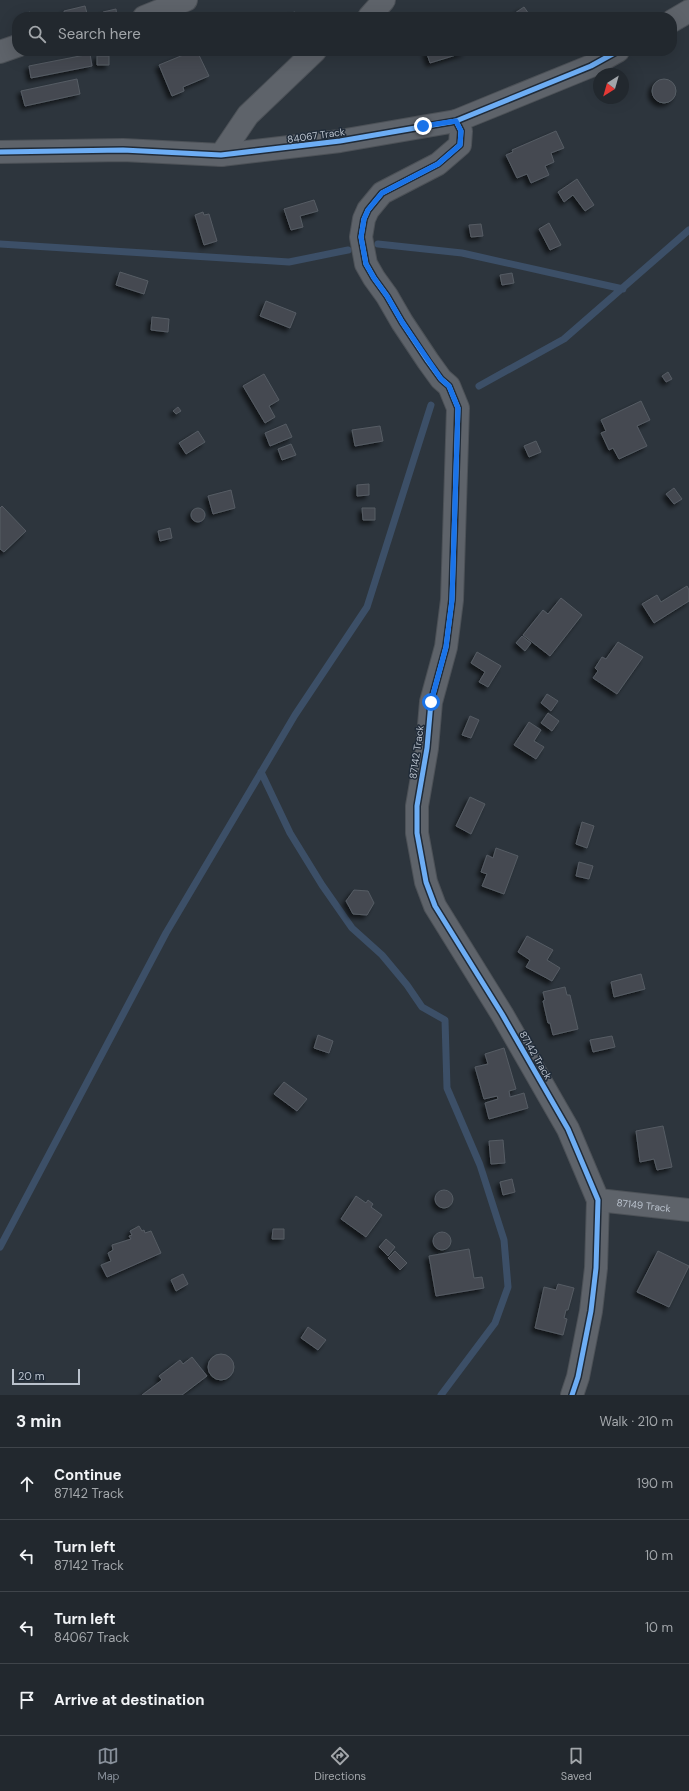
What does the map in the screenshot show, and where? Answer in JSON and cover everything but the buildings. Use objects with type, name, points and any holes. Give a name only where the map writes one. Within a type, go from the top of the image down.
[{"type":"street","points":[[156,12],[186,0]]},
{"type":"street","points":[[373,12],[384,0]]},
{"type":"street","points":[[677,18],[689,11]]},
{"type":"street","points":[[0,52],[12,48]]},
{"type":"street","points":[[221,155],[248,115],[310,56]]},
{"type":"street","name":"84067 Track","points":[[0,152],[123,150],[221,155],[340,141],[456,121],[591,66],[609,56]]},
{"type":"street","name":"87142 Track","points":[[456,121],[461,131],[460,145],[438,164],[382,193],[368,210],[364,219],[361,237],[366,264],[424,355],[441,379],[449,386],[458,408],[452,600],[446,647],[431,702],[427,748],[416,806],[418,839],[426,882],[435,906],[502,1014],[568,1129],[598,1200],[596,1268],[591,1311],[581,1363],[572,1395]]},
{"type":"street","name":"87149 Track","points":[[598,1200],[689,1210]]},
{"type":"waterway","points":[[479,386],[564,339],[689,230]]},
{"type":"waterway","points":[[0,244],[289,262],[348,250]]},
{"type":"waterway","points":[[378,244],[462,253],[623,289]]},
{"type":"waterway","points":[[0,1247],[166,933],[295,715],[367,607],[431,405]]},
{"type":"waterway","points":[[261,772],[290,833],[322,885],[352,928],[382,955],[407,985],[422,1007],[445,1020],[447,1088],[480,1165],[504,1240],[508,1287],[495,1323],[441,1395]]},
{"type":"cycle path","points":[[0,152],[123,150],[221,155],[340,141],[456,121],[591,66],[609,56]]},
{"type":"cycle path","points":[[456,121],[461,131],[460,145],[438,164],[382,193],[368,210],[364,219],[361,237],[366,264],[428,361],[441,379],[449,386],[458,408],[452,600],[446,647],[431,702],[427,748],[417,806],[417,833],[426,882],[435,906],[502,1014],[568,1129],[598,1200],[596,1268],[591,1311],[578,1377],[572,1395]]},
{"type":"route","points":[[423,126],[456,121],[461,131],[460,145],[438,164],[382,193],[368,210],[364,219],[361,237],[366,264],[402,322],[441,379],[449,386],[458,408],[452,600],[446,647],[431,702]]}]
